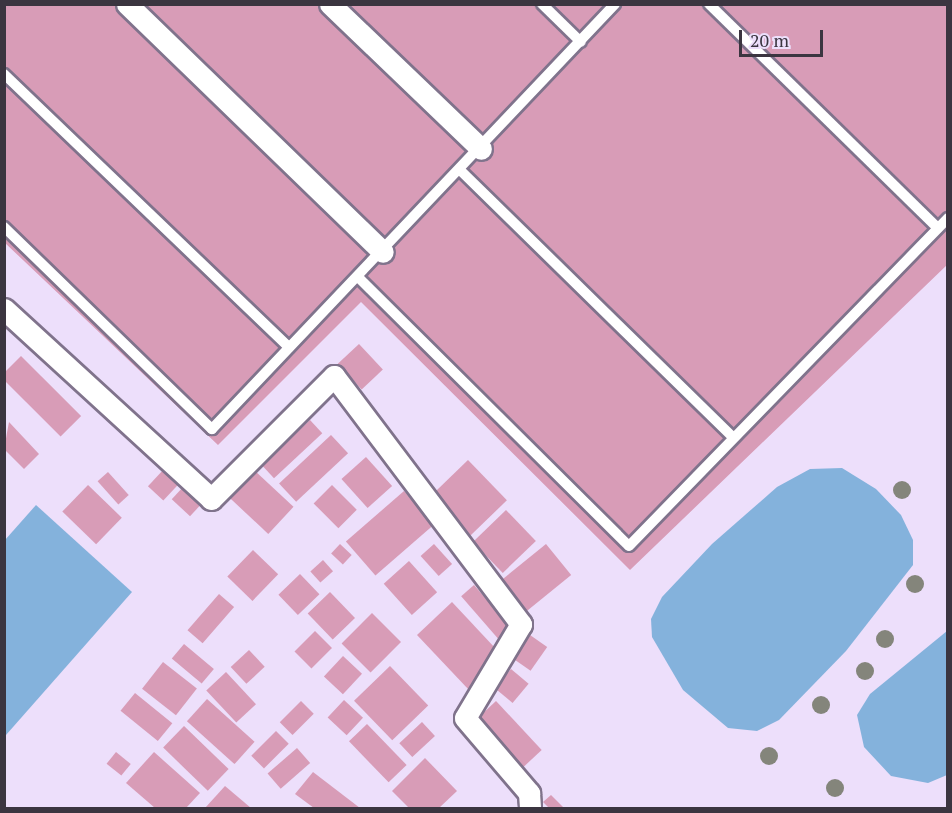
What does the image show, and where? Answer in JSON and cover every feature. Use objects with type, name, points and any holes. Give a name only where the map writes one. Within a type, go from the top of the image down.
[{"type":"street","points":[[127,4],[384,252]]},
{"type":"street","points":[[330,4],[481,149]]},
{"type":"street","points":[[4,309],[211,499],[334,376],[521,624],[465,718],[530,793],[530,808]]},
{"type":"lane","points":[[543,4],[581,42]]},
{"type":"lane","points":[[4,227],[212,429],[289,347],[384,252],[615,4]]},
{"type":"lane","points":[[709,4],[938,228]]},
{"type":"lane","points":[[4,74],[289,347]]},
{"type":"lane","points":[[460,171],[734,437]]},
{"type":"lane","points":[[359,278],[629,546],[948,218]]},
{"type":"water","points":[[842,468],[876,489],[901,515],[913,540],[913,565],[846,651],[779,720],[757,731],[728,728],[683,690],[652,637],[651,619],[662,597],[712,544],[777,487],[810,469]]},
{"type":"water","points":[[36,505],[132,592],[6,735],[5,540]]},
{"type":"water","points":[[947,631],[947,775],[928,783],[891,776],[864,747],[857,715],[870,694]]},
{"type":"building","points":[[4,4],[948,4],[948,264],[630,570],[361,302],[218,445],[4,242]]},
{"type":"building","points":[[359,344],[383,370],[362,389],[338,364]]},
{"type":"building","points":[[21,356],[81,416],[61,437],[4,380],[4,373]]},
{"type":"building","points":[[310,420],[322,433],[274,478],[262,465]]},
{"type":"building","points":[[9,422],[39,454],[24,469],[4,449]]},
{"type":"building","points":[[331,435],[348,453],[296,502],[279,483]]},
{"type":"building","points":[[366,457],[392,486],[368,508],[341,479]]},
{"type":"building","points":[[468,460],[507,500],[470,536],[431,495]]},
{"type":"building","points":[[165,468],[180,482],[163,501],[148,486]]},
{"type":"building","points":[[254,470],[293,507],[268,534],[229,497]]},
{"type":"building","points":[[108,472],[129,495],[118,504],[98,481]]},
{"type":"building","points":[[88,485],[122,518],[96,544],[62,512]]},
{"type":"building","points":[[332,485],[357,510],[338,528],[314,503]]},
{"type":"building","points":[[184,486],[202,503],[190,516],[172,499]]},
{"type":"building","points":[[404,491],[434,525],[375,575],[346,542]]},
{"type":"building","points":[[506,510],[536,541],[503,573],[473,542]]},
{"type":"building","points":[[340,544],[352,555],[343,564],[331,554]]},
{"type":"building","points":[[434,544],[452,564],[439,576],[421,556]]},
{"type":"building","points":[[546,544],[571,575],[524,613],[499,582]]},
{"type":"building","points":[[253,550],[278,574],[252,601],[227,577]]},
{"type":"building","points":[[323,560],[333,571],[320,583],[310,571]]},
{"type":"building","points":[[409,561],[437,592],[412,615],[384,584]]},
{"type":"building","points":[[300,574],[319,594],[298,615],[278,595]]},
{"type":"building","points":[[474,585],[511,627],[498,638],[461,596]]},
{"type":"building","points":[[330,592],[355,618],[333,639],[308,614]]},
{"type":"building","points":[[219,594],[234,607],[203,643],[188,630]]},
{"type":"building","points":[[452,602],[496,649],[469,690],[417,635]]},
{"type":"building","points":[[372,613],[401,642],[371,672],[342,643]]},
{"type":"building","points":[[315,631],[332,648],[311,668],[294,652]]},
{"type":"building","points":[[530,635],[547,647],[531,671],[513,659]]},
{"type":"building","points":[[184,644],[214,669],[202,684],[172,659]]},
{"type":"building","points":[[249,650],[265,667],[246,684],[231,667]]},
{"type":"building","points":[[343,656],[362,674],[343,694],[324,676]]},
{"type":"building","points":[[163,662],[197,688],[176,715],[142,689]]},
{"type":"building","points":[[390,666],[428,706],[392,740],[354,701]]},
{"type":"building","points":[[511,669],[529,684],[513,703],[495,688]]},
{"type":"building","points":[[226,672],[256,704],[236,723],[206,690]]},
{"type":"building","points":[[135,693],[172,723],[158,741],[121,711]]},
{"type":"building","points":[[207,699],[255,742],[234,764],[187,721]]},
{"type":"building","points":[[344,700],[363,718],[347,735],[328,718]]},
{"type":"building","points":[[301,701],[314,714],[293,735],[280,722]]},
{"type":"building","points":[[496,701],[542,750],[523,768],[477,719]]},
{"type":"building","points":[[422,722],[435,736],[412,757],[399,743]]},
{"type":"building","points":[[367,724],[407,765],[389,782],[349,741]]},
{"type":"building","points":[[184,726],[229,769],[208,791],[163,748]]},
{"type":"building","points":[[276,731],[289,744],[264,768],[251,756]]},
{"type":"building","points":[[297,748],[310,763],[281,789],[268,774]]},
{"type":"building","points":[[116,752],[131,764],[121,776],[107,764]]},
{"type":"building","points":[[154,752],[200,793],[186,808],[155,808],[126,783]]},
{"type":"building","points":[[425,758],[457,791],[439,808],[409,808],[392,791]]},
{"type":"building","points":[[313,772],[360,808],[314,808],[295,794]]},
{"type":"building","points":[[225,786],[251,808],[205,808]]},
{"type":"building","points":[[551,795],[564,808],[549,808],[543,802]]}]
